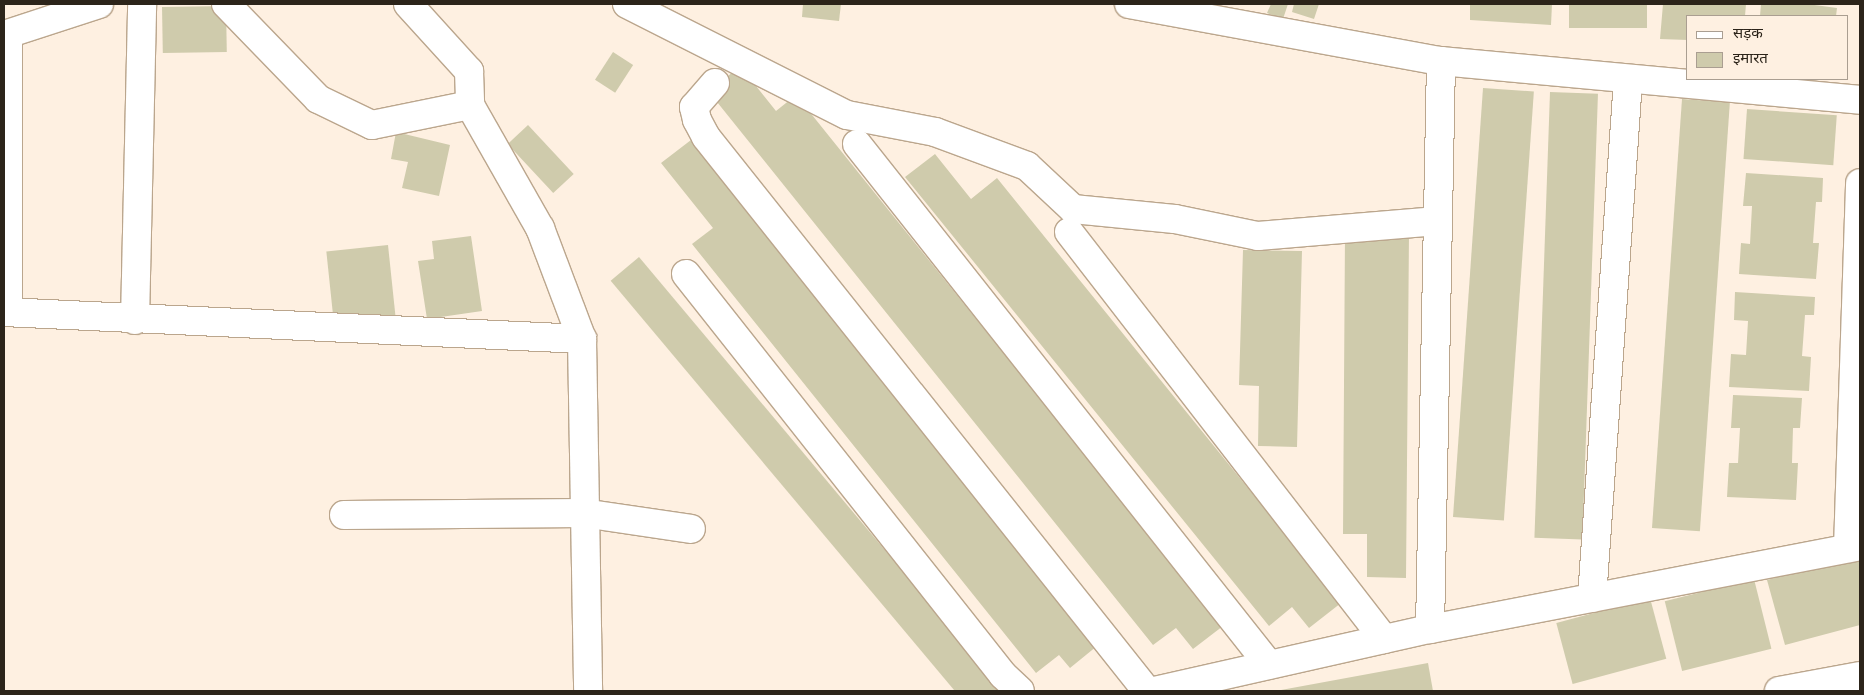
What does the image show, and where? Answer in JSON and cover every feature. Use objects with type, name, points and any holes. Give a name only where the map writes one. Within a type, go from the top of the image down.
[{"type":"street","points":[[99,4],[6,34],[6,312],[134,320],[582,339]]},
{"type":"street","points":[[134,320],[142,4]]},
{"type":"street","points":[[226,4],[318,99],[372,125],[470,105]]},
{"type":"street","points":[[408,4],[469,71],[470,105],[540,228],[582,339],[583,513],[588,691]]},
{"type":"street","points":[[627,4],[847,115],[935,132],[1027,166],[1073,209],[1175,219],[1258,236],[1437,221]]},
{"type":"street","points":[[1130,4],[1441,61],[1628,80],[1860,100]]},
{"type":"street","points":[[1430,628],[1441,61]]},
{"type":"street","points":[[1592,598],[1628,80]]},
{"type":"street","points":[[715,83],[694,107],[697,120],[706,136],[1147,691]]},
{"type":"street","points":[[857,144],[1269,665]]},
{"type":"street","points":[[1154,691],[1430,628],[1854,547],[1860,183]]},
{"type":"street","points":[[1069,232],[1384,639]]},
{"type":"street","points":[[686,274],[997,668],[1020,691]]},
{"type":"street","points":[[344,515],[583,513],[690,529]]},
{"type":"street","points":[[1778,691],[1860,676]]},
{"type":"building","points":[[803,4],[841,4],[839,21],[802,17]]},
{"type":"building","points":[[1271,4],[1288,4],[1283,19],[1267,13]]},
{"type":"building","points":[[1294,4],[1319,4],[1314,19],[1292,12]]},
{"type":"building","points":[[1470,4],[1552,4],[1551,25],[1470,20]]},
{"type":"building","points":[[1569,4],[1647,4],[1647,28],[1569,28]]},
{"type":"building","points":[[1663,4],[1746,4],[1745,15],[1686,15],[1686,40],[1660,39]]},
{"type":"building","points":[[1761,4],[1807,4],[1837,8],[1836,15],[1760,15]]},
{"type":"building","points":[[226,6],[227,52],[163,53],[162,7]]},
{"type":"building","points":[[613,52],[633,65],[615,93],[595,80]]},
{"type":"building","points":[[740,66],[776,111],[796,95],[1223,626],[1193,649],[1176,628],[1153,645],[709,92]]},
{"type":"building","points":[[1483,88],[1534,92],[1504,521],[1453,517]]},
{"type":"building","points":[[1550,92],[1598,94],[1582,539],[1534,538]]},
{"type":"building","points":[[1682,99],[1730,102],[1700,531],[1652,528]]},
{"type":"building","points":[[1747,109],[1837,115],[1833,165],[1744,159]]},
{"type":"building","points":[[528,125],[574,174],[553,193],[508,144]]},
{"type":"building","points":[[396,132],[450,145],[439,196],[402,188],[408,162],[391,159]]},
{"type":"building","points":[[691,140],[1097,646],[1070,668],[1059,655],[1036,673],[692,244],[713,228],[661,163]]},
{"type":"building","points":[[935,154],[971,199],[997,178],[1341,603],[1309,628],[1292,607],[1269,626],[905,177]]},
{"type":"building","points":[[1746,173],[1823,178],[1822,202],[1816,202],[1813,243],[1819,243],[1816,279],[1739,274],[1741,243],[1750,244],[1752,206],[1743,206]]},
{"type":"building","points":[[1345,233],[1409,234],[1406,578],[1367,577],[1367,534],[1343,534]]},
{"type":"building","points":[[471,236],[482,311],[427,319],[418,261],[434,259],[432,241]]},
{"type":"building","points":[[388,245],[396,318],[334,324],[326,251]]},
{"type":"building","points":[[1243,250],[1302,251],[1297,447],[1258,446],[1259,386],[1239,385]]},
{"type":"building","points":[[639,257],[1002,690],[955,691],[611,281]]},
{"type":"building","points":[[1735,292],[1815,297],[1814,315],[1805,315],[1802,356],[1811,357],[1809,391],[1729,387],[1731,354],[1746,355],[1748,321],[1734,320]]},
{"type":"building","points":[[1733,395],[1802,398],[1800,428],[1793,428],[1792,463],[1798,463],[1796,500],[1727,497],[1729,463],[1738,463],[1740,428],[1731,428]]},
{"type":"building","points":[[1859,555],[1860,625],[1785,645],[1767,580]]},
{"type":"building","points":[[1754,579],[1771,649],[1682,671],[1665,601]]},
{"type":"building","points":[[1650,598],[1666,659],[1573,684],[1556,623]]},
{"type":"building","points":[[1428,663],[1433,691],[1281,691],[1281,690]]}]
